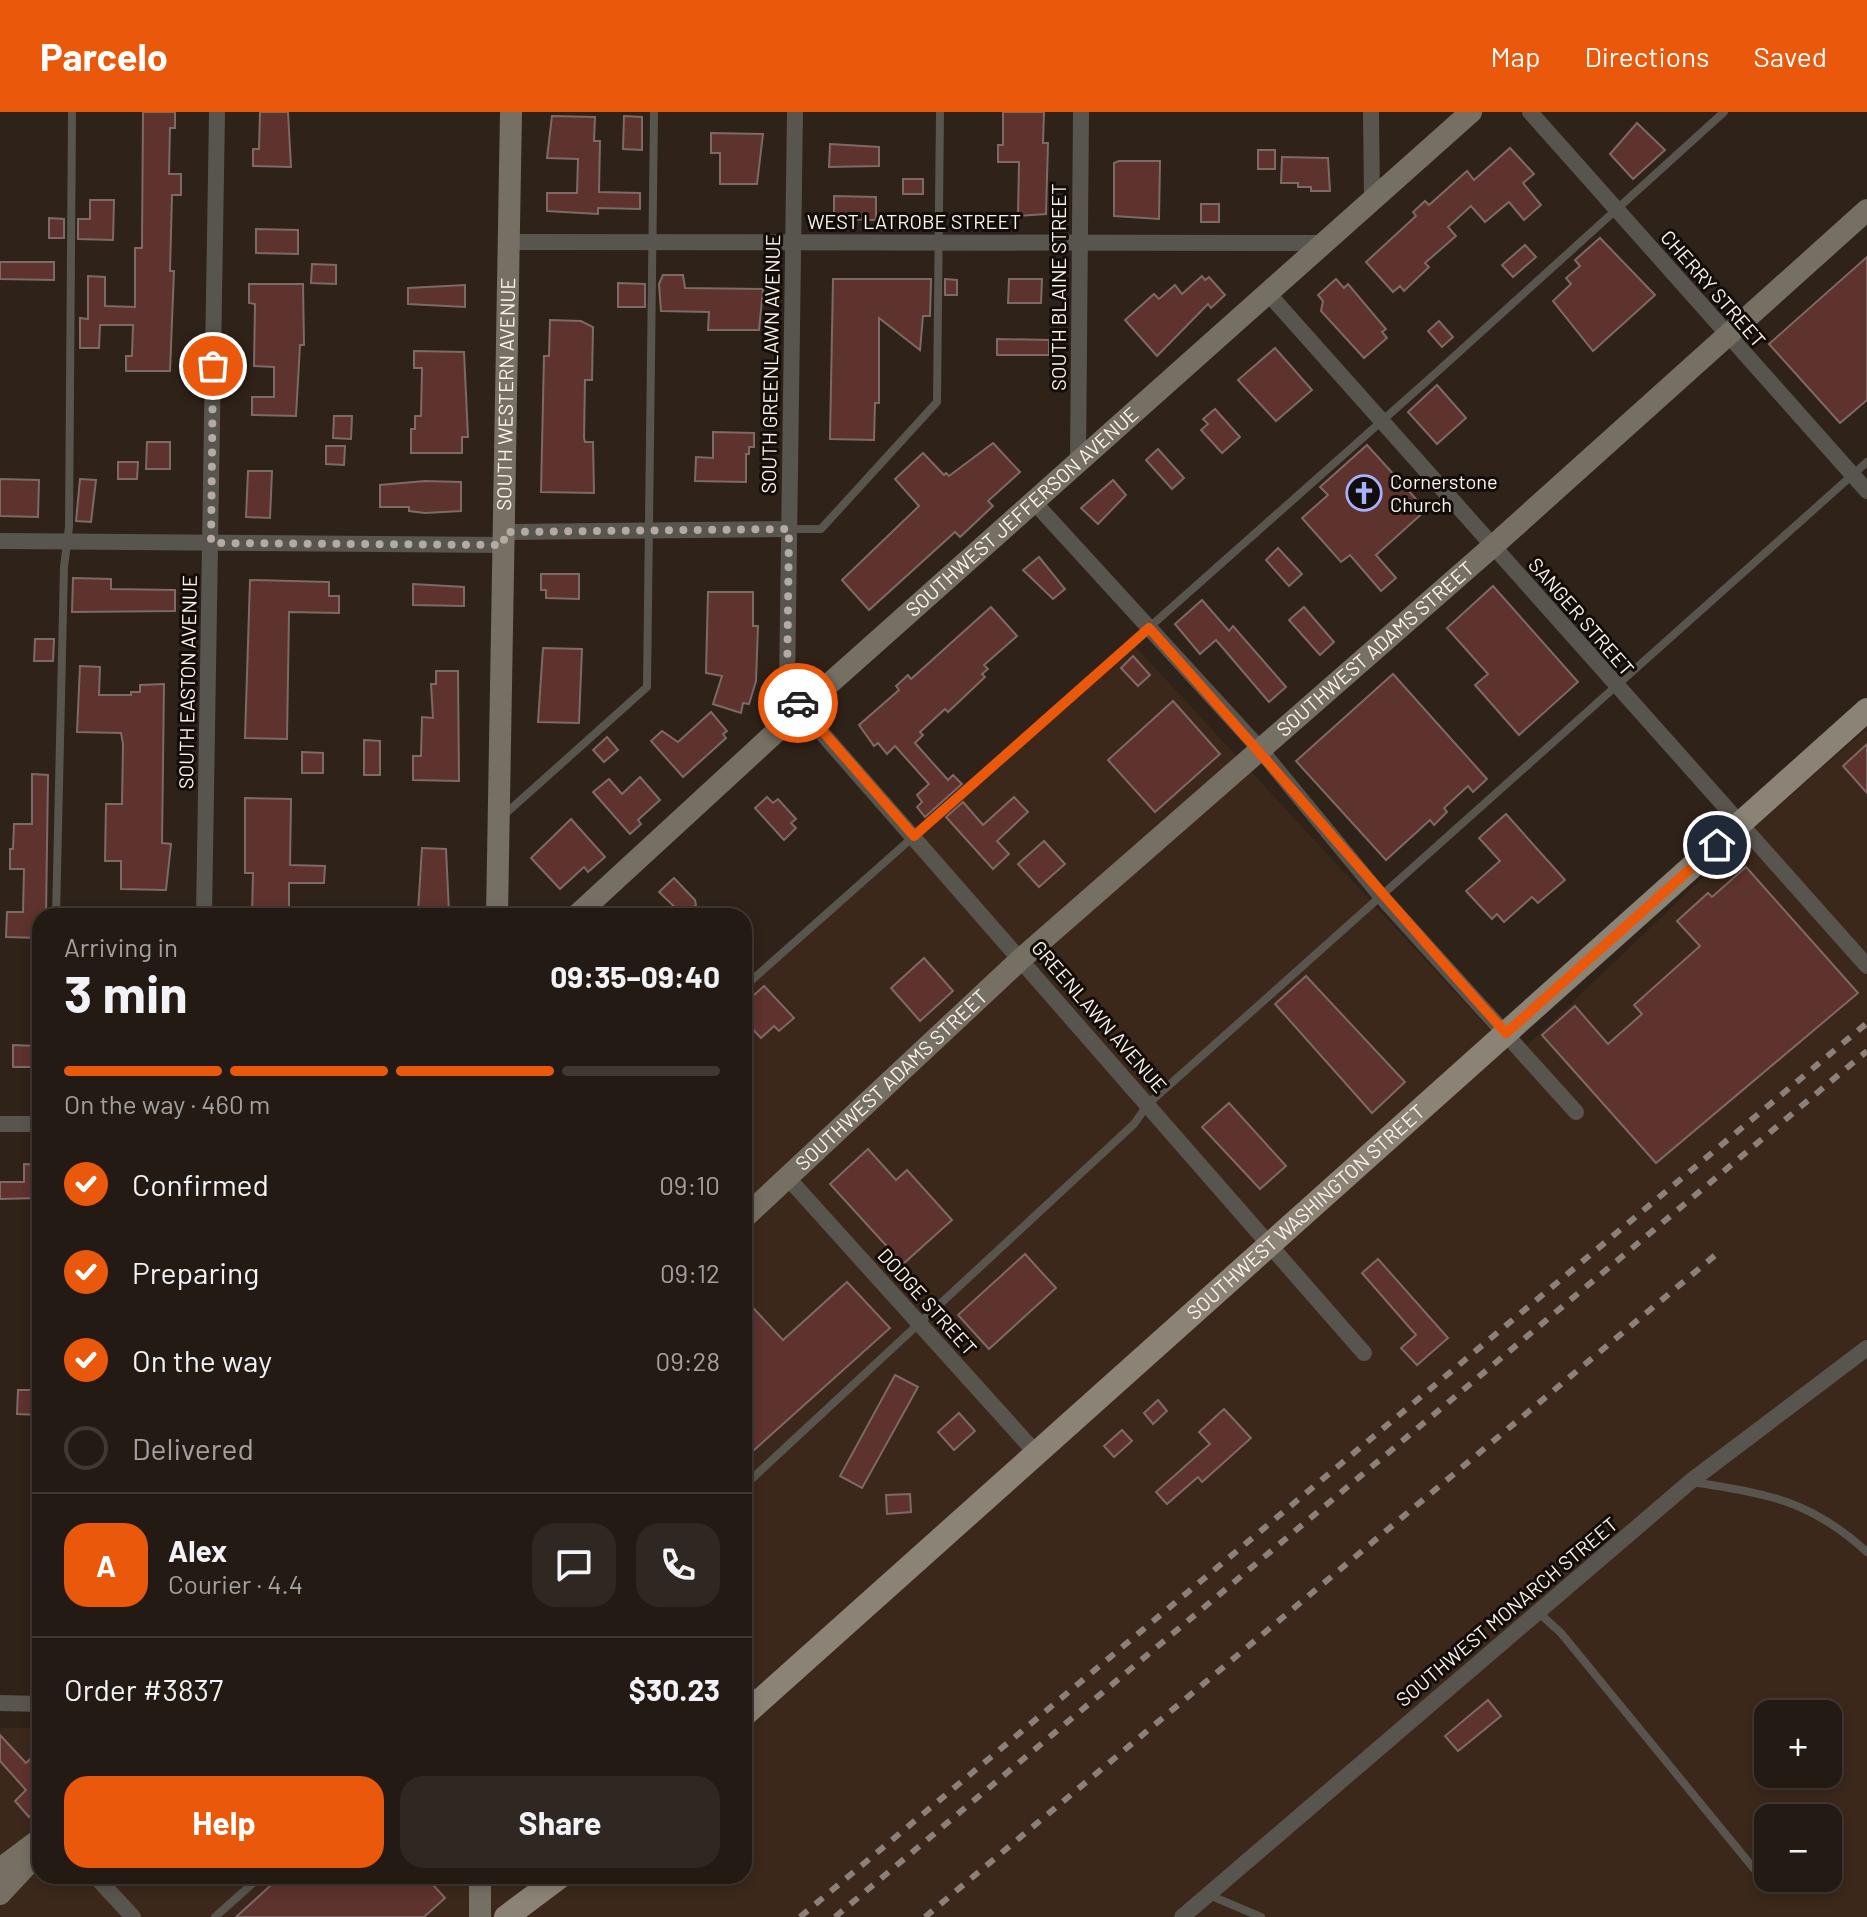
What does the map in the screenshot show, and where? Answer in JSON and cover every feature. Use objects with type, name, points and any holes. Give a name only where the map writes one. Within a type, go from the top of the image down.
[{"type":"main road","name":"SOUTH WESTERN AVENUE","points":[[497,908],[511,112]]},
{"type":"main road","name":"SOUTHWEST JEFFERSON AVENUE","points":[[585,908],[801,709],[1471,112]]},
{"type":"main road","name":"SOUTHWEST ADAMS STREET","points":[[752,1211],[1022,958],[1493,546],[1867,210]]},
{"type":"main road","name":"SOUTHWEST WASHINGTON STREET","points":[[752,1699],[1036,1453],[1867,710]]},
{"type":"main road","points":[[0,1869],[32,1845]]},
{"type":"main road","points":[[0,1894],[32,1860]]},
{"type":"main road","points":[[480,1884],[480,1917]]},
{"type":"main road","points":[[506,1917],[550,1884]]},
{"type":"street","name":"SOUTH EASTON AVENUE","points":[[204,908],[217,112]]},
{"type":"street","name":"SOUTH GREENLAWN AVENUE","points":[[795,112],[787,686],[801,709]]},
{"type":"street","name":"SOUTH BLAINE STREET","points":[[1078,462],[1081,112]]},
{"type":"street","points":[[1371,112],[1372,200]]},
{"type":"street","name":"CHERRY STREET","points":[[1530,112],[1867,491]]},
{"type":"street","name":"WEST LATROBE STREET","points":[[508,242],[1321,243]]},
{"type":"street","name":"SANGER STREET","points":[[1267,292],[1616,688],[1867,966]]},
{"type":"street","points":[[1034,502],[1259,748],[1380,895],[1576,1112]]},
{"type":"street","points":[[0,541],[211,543],[789,529]]},
{"type":"street","name":"GREENLAWN AVENUE","points":[[801,709],[1022,958],[1364,1353]]},
{"type":"street","points":[[0,1124],[32,1124]]},
{"type":"street","name":"DODGE STREET","points":[[788,1178],[1036,1453]]},
{"type":"street","name":"SOUTHWEST MONARCH STREET","points":[[1182,1917],[1691,1481],[1867,1348]]},
{"type":"street","points":[[0,1703],[32,1704]]},
{"type":"street","points":[[102,1884],[133,1917]]},
{"type":"lane","points":[[56,908],[67,542],[72,112]]},
{"type":"lane","points":[[499,819],[647,687],[654,112]]},
{"type":"lane","points":[[789,529],[821,529],[937,402],[940,112]]},
{"type":"lane","points":[[752,980],[1724,112]]},
{"type":"lane","points":[[752,1479],[1134,1124],[1148,1104],[1867,462]]},
{"type":"lane","points":[[1691,1481],[1769,1494],[1810,1509],[1867,1552]]},
{"type":"lane","points":[[1538,1612],[1561,1633],[1754,1869]]},
{"type":"lane","points":[[215,1917],[252,1884]]},
{"type":"lane","points":[[1208,1894],[1261,1917]]},
{"type":"shaded area","points":[[1132,643],[1515,1057],[1768,815],[1867,729],[1867,1917],[0,1917],[0,1728],[32,1728],[32,1884],[752,1884],[752,976]]},
{"type":"building","points":[[143,112],[175,112],[175,128],[170,128],[169,174],[181,174],[181,195],[172,195],[170,271],[174,271],[170,371],[126,371],[126,356],[132,356],[133,325],[100,325],[99,348],[80,348],[80,318],[88,319],[88,276],[105,277],[105,306],[135,307],[135,248],[142,248]]},
{"type":"building","points":[[260,112],[288,112],[291,167],[253,166],[253,149],[259,149]]},
{"type":"building","points":[[1003,112],[1044,112],[1043,143],[1048,143],[1046,214],[1018,216],[1019,162],[998,162],[998,145],[1003,145]]},
{"type":"building","points":[[552,116],[595,117],[594,141],[600,141],[599,192],[640,193],[640,209],[598,208],[598,214],[547,211],[547,193],[577,193],[578,159],[547,158]]},
{"type":"building","points":[[624,116],[642,117],[642,150],[623,149]]},
{"type":"building","points":[[1637,123],[1665,150],[1633,179],[1610,154]]},
{"type":"building","points":[[711,133],[763,134],[757,184],[720,184],[720,153],[711,153]]},
{"type":"building","points":[[830,144],[879,147],[879,166],[829,167]]},
{"type":"building","points":[[1510,148],[1534,174],[1523,183],[1541,205],[1524,220],[1509,202],[1485,222],[1471,206],[1448,227],[1456,236],[1425,263],[1429,267],[1404,291],[1400,286],[1393,292],[1366,262],[1416,216],[1413,212],[1425,201],[1429,205],[1467,171],[1474,180]]},
{"type":"building","points":[[1258,150],[1275,150],[1275,169],[1258,169]]},
{"type":"building","points":[[1282,157],[1328,158],[1330,191],[1311,191],[1311,187],[1298,187],[1298,183],[1281,183]]},
{"type":"building","points":[[1160,161],[1159,219],[1114,216],[1114,163]]},
{"type":"building","points":[[903,179],[923,179],[923,194],[903,194]]},
{"type":"building","points":[[834,196],[876,197],[876,220],[834,219]]},
{"type":"building","points":[[90,200],[114,200],[113,240],[78,239],[78,219],[90,219]]},
{"type":"building","points":[[1201,204],[1219,204],[1219,222],[1201,222]]},
{"type":"building","points":[[49,218],[64,219],[64,238],[49,238]]},
{"type":"building","points":[[256,229],[298,230],[298,254],[256,253]]},
{"type":"building","points":[[1600,238],[1655,295],[1593,351],[1553,301],[1571,284],[1566,278],[1580,266],[1575,260]]},
{"type":"building","points":[[1525,245],[1536,257],[1513,277],[1502,265]]},
{"type":"building","points":[[1867,257],[1867,400],[1840,423],[1769,344]]},
{"type":"building","points":[[0,262],[54,262],[54,280],[0,279]]},
{"type":"building","points":[[312,264],[336,265],[336,284],[311,283]]},
{"type":"building","points":[[663,275],[683,275],[685,288],[763,289],[759,330],[708,330],[709,312],[661,311],[659,284]]},
{"type":"building","points":[[1202,276],[1205,280],[1209,277],[1225,295],[1211,308],[1208,304],[1157,356],[1125,320],[1154,294],[1159,299],[1175,285],[1182,294]]},
{"type":"building","points":[[833,279],[931,279],[930,316],[923,316],[920,350],[879,318],[879,403],[875,403],[874,440],[830,439]]},
{"type":"building","points":[[945,279],[957,280],[957,295],[945,295]]},
{"type":"building","points":[[1009,279],[1042,279],[1041,303],[1008,303]]},
{"type":"building","points":[[1336,279],[1344,288],[1348,284],[1386,329],[1382,332],[1387,338],[1364,358],[1321,311],[1323,301],[1318,295]]},
{"type":"building","points":[[618,283],[645,284],[645,307],[618,307]]},
{"type":"building","points":[[249,284],[303,284],[304,345],[300,345],[296,416],[252,415],[252,397],[274,397],[274,367],[254,366],[255,304],[249,303]]},
{"type":"building","points":[[465,285],[465,307],[408,304],[408,288]]},
{"type":"building","points":[[550,320],[581,321],[593,327],[592,380],[585,380],[584,438],[585,442],[593,442],[594,493],[541,492],[544,356],[549,356]]},
{"type":"building","points":[[1439,321],[1453,337],[1442,347],[1428,331]]},
{"type":"building","points":[[997,339],[1049,340],[1049,355],[997,355]]},
{"type":"building","points":[[1275,348],[1312,390],[1276,421],[1238,380]]},
{"type":"building","points":[[414,351],[464,352],[468,437],[462,437],[462,453],[411,453],[411,429],[415,429],[415,416],[421,416],[422,368],[414,368]]},
{"type":"building","points":[[1437,385],[1466,418],[1437,444],[1408,412]]},
{"type":"building","points":[[1215,409],[1240,437],[1222,453],[1201,430],[1208,424],[1203,419]]},
{"type":"building","points":[[334,416],[352,416],[351,439],[333,438]]},
{"type":"building","points":[[713,432],[754,433],[754,447],[749,447],[749,454],[746,454],[746,482],[695,481],[696,457],[713,458]]},
{"type":"building","points":[[147,442],[170,442],[170,469],[146,469]]},
{"type":"building","points":[[993,443],[1020,472],[988,501],[993,506],[960,537],[955,532],[869,610],[842,580],[919,506],[895,479],[923,453],[944,475],[949,476]]},
{"type":"building","points":[[1367,445],[1426,510],[1376,555],[1396,578],[1381,591],[1350,555],[1341,562],[1302,518],[1328,495],[1320,487]]},
{"type":"building","points":[[326,446],[345,446],[344,465],[326,464]]},
{"type":"building","points":[[1158,449],[1184,478],[1172,489],[1146,460]]},
{"type":"building","points":[[118,462],[138,462],[137,479],[118,479]]},
{"type":"building","points":[[248,471],[272,471],[270,518],[246,517]]},
{"type":"building","points":[[0,479],[39,480],[38,517],[0,516]]},
{"type":"building","points":[[80,479],[96,480],[91,522],[76,521]]},
{"type":"building","points":[[1113,480],[1126,495],[1098,524],[1081,508]]},
{"type":"building","points":[[461,482],[461,511],[425,513],[409,511],[409,507],[380,507],[380,485]]},
{"type":"building","points":[[1278,548],[1302,574],[1289,586],[1266,560]]},
{"type":"building","points":[[1039,557],[1065,589],[1053,599],[1023,570]]},
{"type":"building","points":[[541,574],[579,574],[579,599],[546,598],[546,590],[541,590]]},
{"type":"building","points":[[73,578],[111,579],[111,589],[175,590],[175,611],[72,612]]},
{"type":"building","points":[[250,580],[329,582],[329,596],[339,596],[339,613],[289,612],[287,739],[245,738]]},
{"type":"building","points":[[413,584],[464,587],[464,606],[413,605]]},
{"type":"building","points":[[1493,586],[1578,682],[1519,735],[1475,685],[1488,674],[1447,628]]},
{"type":"building","points":[[708,592],[753,592],[753,626],[758,626],[756,681],[749,704],[743,703],[741,713],[713,704],[722,676],[706,673]]},
{"type":"building","points":[[1202,600],[1229,631],[1233,626],[1286,687],[1269,702],[1216,640],[1200,654],[1175,624]]},
{"type":"building","points":[[991,607],[1017,636],[984,665],[988,669],[982,674],[985,677],[948,712],[945,709],[920,732],[923,735],[915,743],[948,780],[953,775],[962,784],[925,817],[917,807],[922,802],[917,795],[929,784],[895,746],[887,754],[878,743],[874,746],[859,725],[899,690],[896,686],[908,675],[911,679]]},
{"type":"building","points":[[1304,607],[1334,642],[1320,655],[1289,620]]},
{"type":"building","points":[[35,639],[54,639],[53,661],[34,661]]},
{"type":"building","points":[[543,648],[582,649],[579,723],[538,722]]},
{"type":"building","points":[[1133,656],[1150,675],[1138,686],[1121,668]]},
{"type":"building","points":[[80,666],[100,667],[99,695],[131,695],[131,692],[140,692],[140,685],[164,684],[162,843],[171,844],[166,890],[121,889],[121,861],[105,861],[106,804],[122,804],[123,744],[121,733],[77,732]]},
{"type":"building","points":[[436,671],[458,671],[459,781],[413,780],[413,756],[421,756],[422,717],[433,718],[431,684],[436,684]]},
{"type":"building","points":[[1393,674],[1487,779],[1473,792],[1468,786],[1444,808],[1447,812],[1434,825],[1430,820],[1386,860],[1296,761]]},
{"type":"building","points":[[1173,701],[1220,754],[1155,812],[1108,760]]},
{"type":"building","points":[[711,712],[727,731],[723,734],[726,738],[683,777],[651,741],[662,731],[678,742]]},
{"type":"building","points":[[607,737],[618,750],[604,762],[593,750]]},
{"type":"building","points":[[364,740],[380,741],[380,775],[364,775]]},
{"type":"building","points":[[1867,744],[1867,793],[1843,766]]},
{"type":"building","points":[[302,752],[323,753],[323,773],[302,773]]},
{"type":"building","points":[[32,774],[48,775],[46,908],[32,908],[32,938],[6,937],[7,912],[23,912],[24,869],[10,869],[14,824],[32,824]]},
{"type":"building","points":[[640,777],[660,800],[638,820],[641,824],[630,834],[593,792],[609,779],[622,794]]},
{"type":"building","points":[[767,797],[773,803],[778,799],[796,819],[791,823],[796,828],[784,840],[755,808]]},
{"type":"building","points":[[1014,797],[1028,812],[997,841],[1009,854],[993,869],[946,817],[963,802],[983,825]]},
{"type":"building","points":[[245,798],[291,799],[290,865],[325,866],[324,883],[289,883],[289,908],[252,908],[253,873],[245,873]]},
{"type":"building","points":[[1506,814],[1565,880],[1538,903],[1532,897],[1504,922],[1497,914],[1492,919],[1466,891],[1500,861],[1479,838]]},
{"type":"building","points":[[571,819],[605,857],[588,872],[584,867],[560,889],[531,858]]},
{"type":"building","points":[[1044,841],[1065,864],[1039,887],[1018,864]]},
{"type":"building","points":[[422,848],[446,849],[449,908],[418,908]]},
{"type":"building","points":[[1746,867],[1858,993],[1656,1163],[1542,1035],[1575,1006],[1608,1044],[1642,1014],[1634,1005],[1700,946],[1677,921],[1708,893],[1712,897]]},
{"type":"building","points":[[674,878],[696,905],[693,908],[676,908],[659,892]]},
{"type":"building","points":[[924,958],[953,991],[920,1021],[891,988]]},
{"type":"building","points":[[1306,976],[1405,1082],[1372,1113],[1275,1004]]},
{"type":"building","points":[[764,986],[794,1018],[779,1031],[774,1026],[761,1038],[752,1028],[752,997]]},
{"type":"building","points":[[13,1045],[32,1046],[32,1067],[13,1067]]},
{"type":"building","points":[[1229,1103],[1286,1166],[1260,1189],[1202,1127]]},
{"type":"building","points":[[868,1149],[896,1180],[907,1170],[952,1220],[903,1264],[830,1184]]},
{"type":"building","points":[[24,1164],[32,1164],[32,1198],[0,1199],[0,1182],[24,1182]]},
{"type":"building","points":[[1025,1254],[1056,1288],[989,1349],[958,1315]]},
{"type":"building","points":[[1378,1259],[1448,1338],[1417,1365],[1401,1348],[1416,1335],[1362,1273]]},
{"type":"building","points":[[847,1282],[890,1328],[752,1452],[752,1307],[783,1340]]},
{"type":"building","points":[[895,1375],[918,1387],[862,1488],[840,1476]]},
{"type":"building","points":[[18,1390],[32,1390],[32,1415],[17,1414]]},
{"type":"building","points":[[1158,1400],[1167,1411],[1153,1424],[1144,1413]]},
{"type":"building","points":[[1224,1409],[1251,1438],[1202,1482],[1198,1477],[1167,1504],[1156,1492],[1210,1444],[1199,1432]]},
{"type":"building","points":[[959,1413],[975,1431],[954,1450],[938,1432]]},
{"type":"building","points":[[1122,1430],[1132,1441],[1114,1457],[1104,1446]]},
{"type":"building","points":[[910,1494],[911,1512],[887,1514],[886,1495]]},
{"type":"building","points":[[1488,1700],[1501,1716],[1458,1751],[1445,1736]]},
{"type":"building","points":[[0,1735],[26,1763],[32,1757],[32,1814],[29,1817],[15,1801],[26,1790],[0,1761]]},
{"type":"building","points":[[272,1884],[432,1884],[445,1898],[424,1917],[236,1917]]},
{"type":"railway","points":[[800,1917],[1867,1023]]},
{"type":"railway","points":[[835,1917],[1867,1051]]},
{"type":"railway","points":[[925,1917],[1719,1252]]},
{"type":"way so far","points":[[213,366],[211,543],[504,545],[504,532],[789,529],[787,686],[798,703]]},
{"type":"place","name":"Cornerstone Church","points":[[1364,493]]},
{"type":"route","points":[[798,703],[914,836],[1149,628],[1259,748],[1380,895],[1506,1033],[1717,845]]}]
